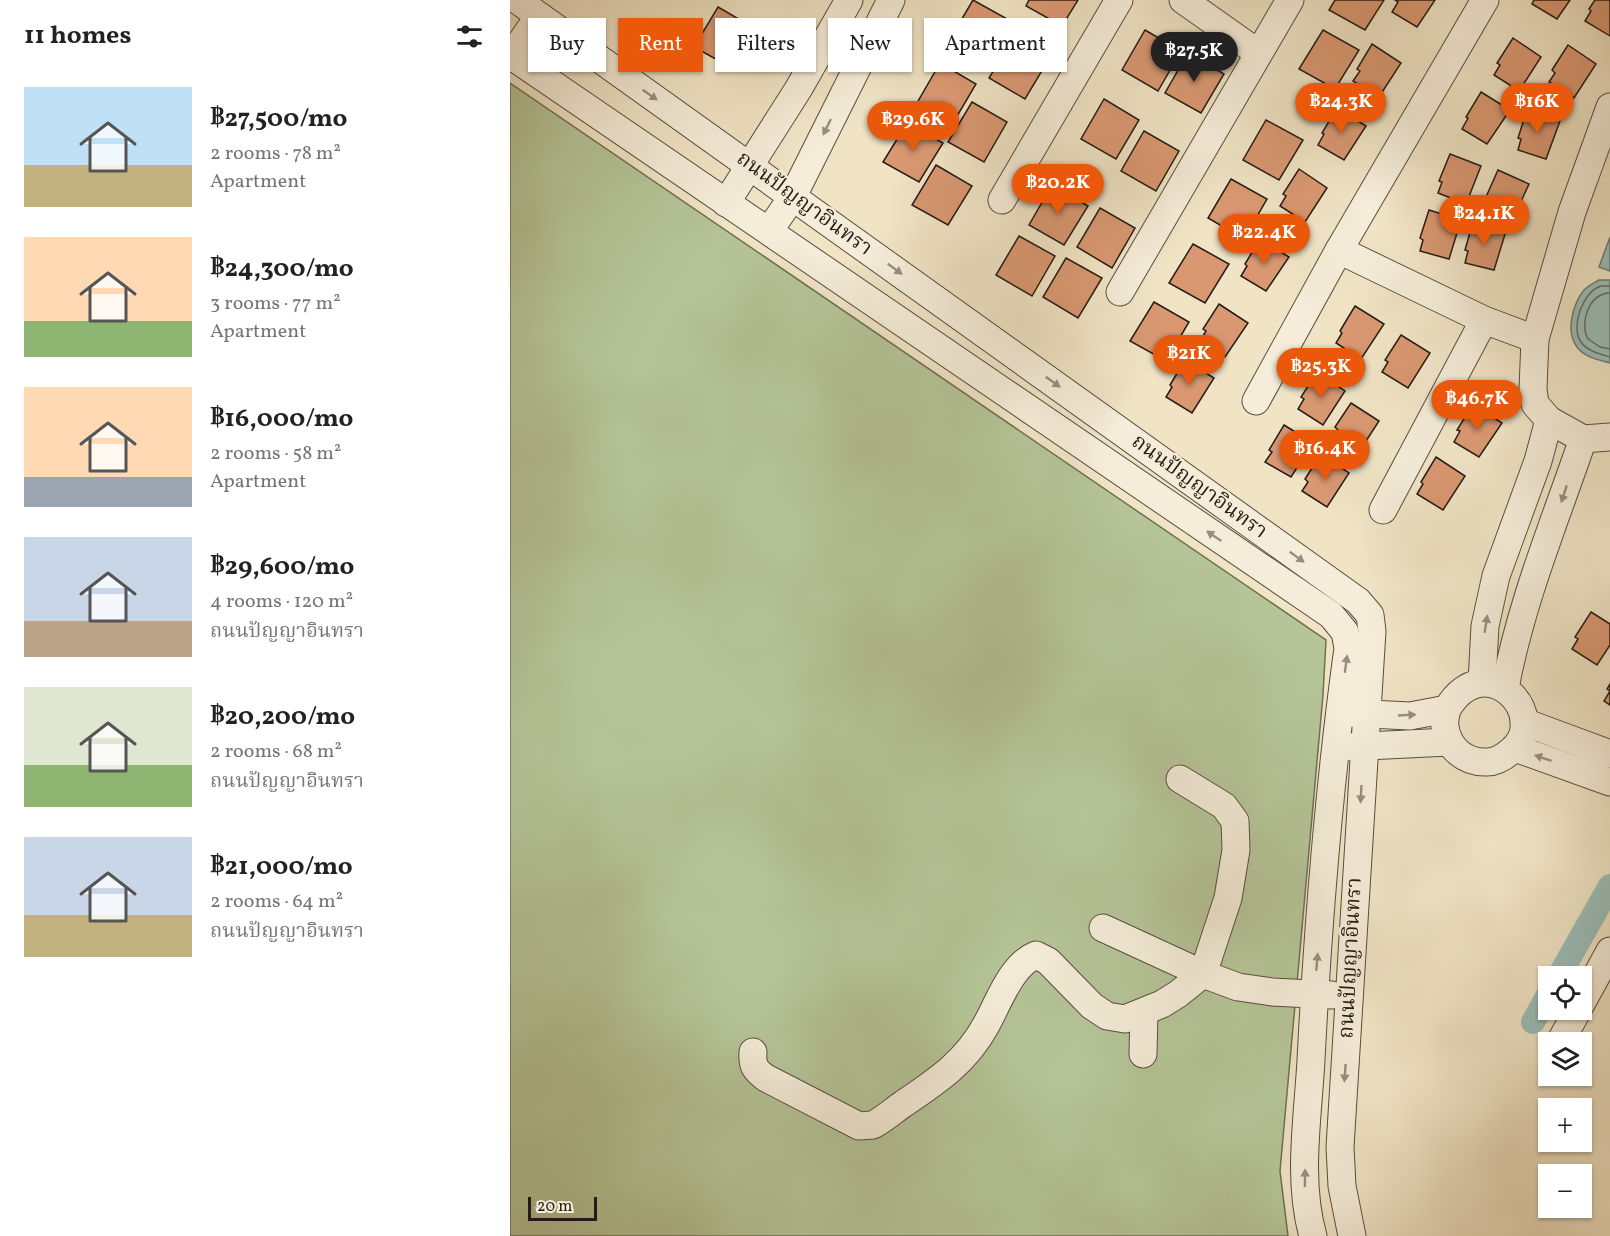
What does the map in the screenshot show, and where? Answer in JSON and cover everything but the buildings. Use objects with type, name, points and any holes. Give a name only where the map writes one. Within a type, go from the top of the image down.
[{"type":"street","points":[[510,10],[517,0]]},
{"type":"street","name":"ถนนปัญญาอินทรา","points":[[517,0],[1359,601],[1370,615],[1372,631],[1363,747],[1340,1147],[1342,1186],[1352,1236]]},
{"type":"street","points":[[726,203],[800,88],[850,0],[887,8],[793,196],[769,231]]},
{"type":"street","points":[[1002,200],[1119,0]]},
{"type":"street","points":[[1183,0],[1258,53]]},
{"type":"street","points":[[1119,292],[1290,0]]},
{"type":"street","points":[[1256,401],[1339,250],[1485,0]]},
{"type":"street","points":[[510,56],[539,16]]},
{"type":"street","name":"ถนนปัญญาอินทรา","points":[[510,56],[1331,615],[1345,632],[1348,648],[1335,748],[1314,995],[1305,1187],[1312,1236]]},
{"type":"street","points":[[1610,107],[1572,212],[1535,339],[1533,388],[1535,404],[1549,420],[1582,439],[1610,437]]},
{"type":"street","points":[[1339,250],[1484,320],[1535,339]]},
{"type":"street","points":[[1383,510],[1484,320]]},
{"type":"street","points":[[1493,685],[1485,626],[1496,576],[1538,461],[1549,420]]},
{"type":"street","points":[[1493,685],[1512,648],[1534,576],[1556,519],[1582,439]]},
{"type":"street","points":[[1493,685],[1519,702],[1524,722],[1522,736],[1515,748],[1503,758],[1488,763],[1473,761],[1459,754],[1449,742],[1444,725],[1447,709],[1455,696],[1467,686],[1493,685]]},
{"type":"street","points":[[1339,713],[1410,716],[1447,709]]},
{"type":"street","points":[[1515,748],[1598,777],[1602,751],[1524,722]]},
{"type":"street","points":[[1335,748],[1449,742]]},
{"type":"street","points":[[753,1052],[752,1064],[756,1072],[859,1126],[873,1125],[951,1071],[983,1031],[1010,981],[1025,959],[1036,955],[1048,961],[1092,1006],[1107,1016],[1125,1019],[1178,994],[1203,974],[1228,898],[1236,850],[1235,821],[1224,806],[1180,779]]},
{"type":"street","points":[[1103,928],[1203,974],[1238,987],[1272,992],[1349,996]]},
{"type":"street","points":[[1592,984],[1610,951]]},
{"type":"street","points":[[1143,1054],[1144,1012]]},
{"type":"green space","points":[[510,83],[1326,640],[1280,1171],[1288,1236],[510,1236]]},
{"type":"water","points":[[1610,237],[1610,271],[1599,267]]},
{"type":"water","points":[[1599,280],[1610,280],[1610,363],[1584,353],[1573,341],[1571,333],[1572,318],[1580,296]]},
{"type":"waterway","points":[[1565,966],[1610,886]]},
{"type":"waterway","points":[[1533,1022],[1538,1013]]}]
